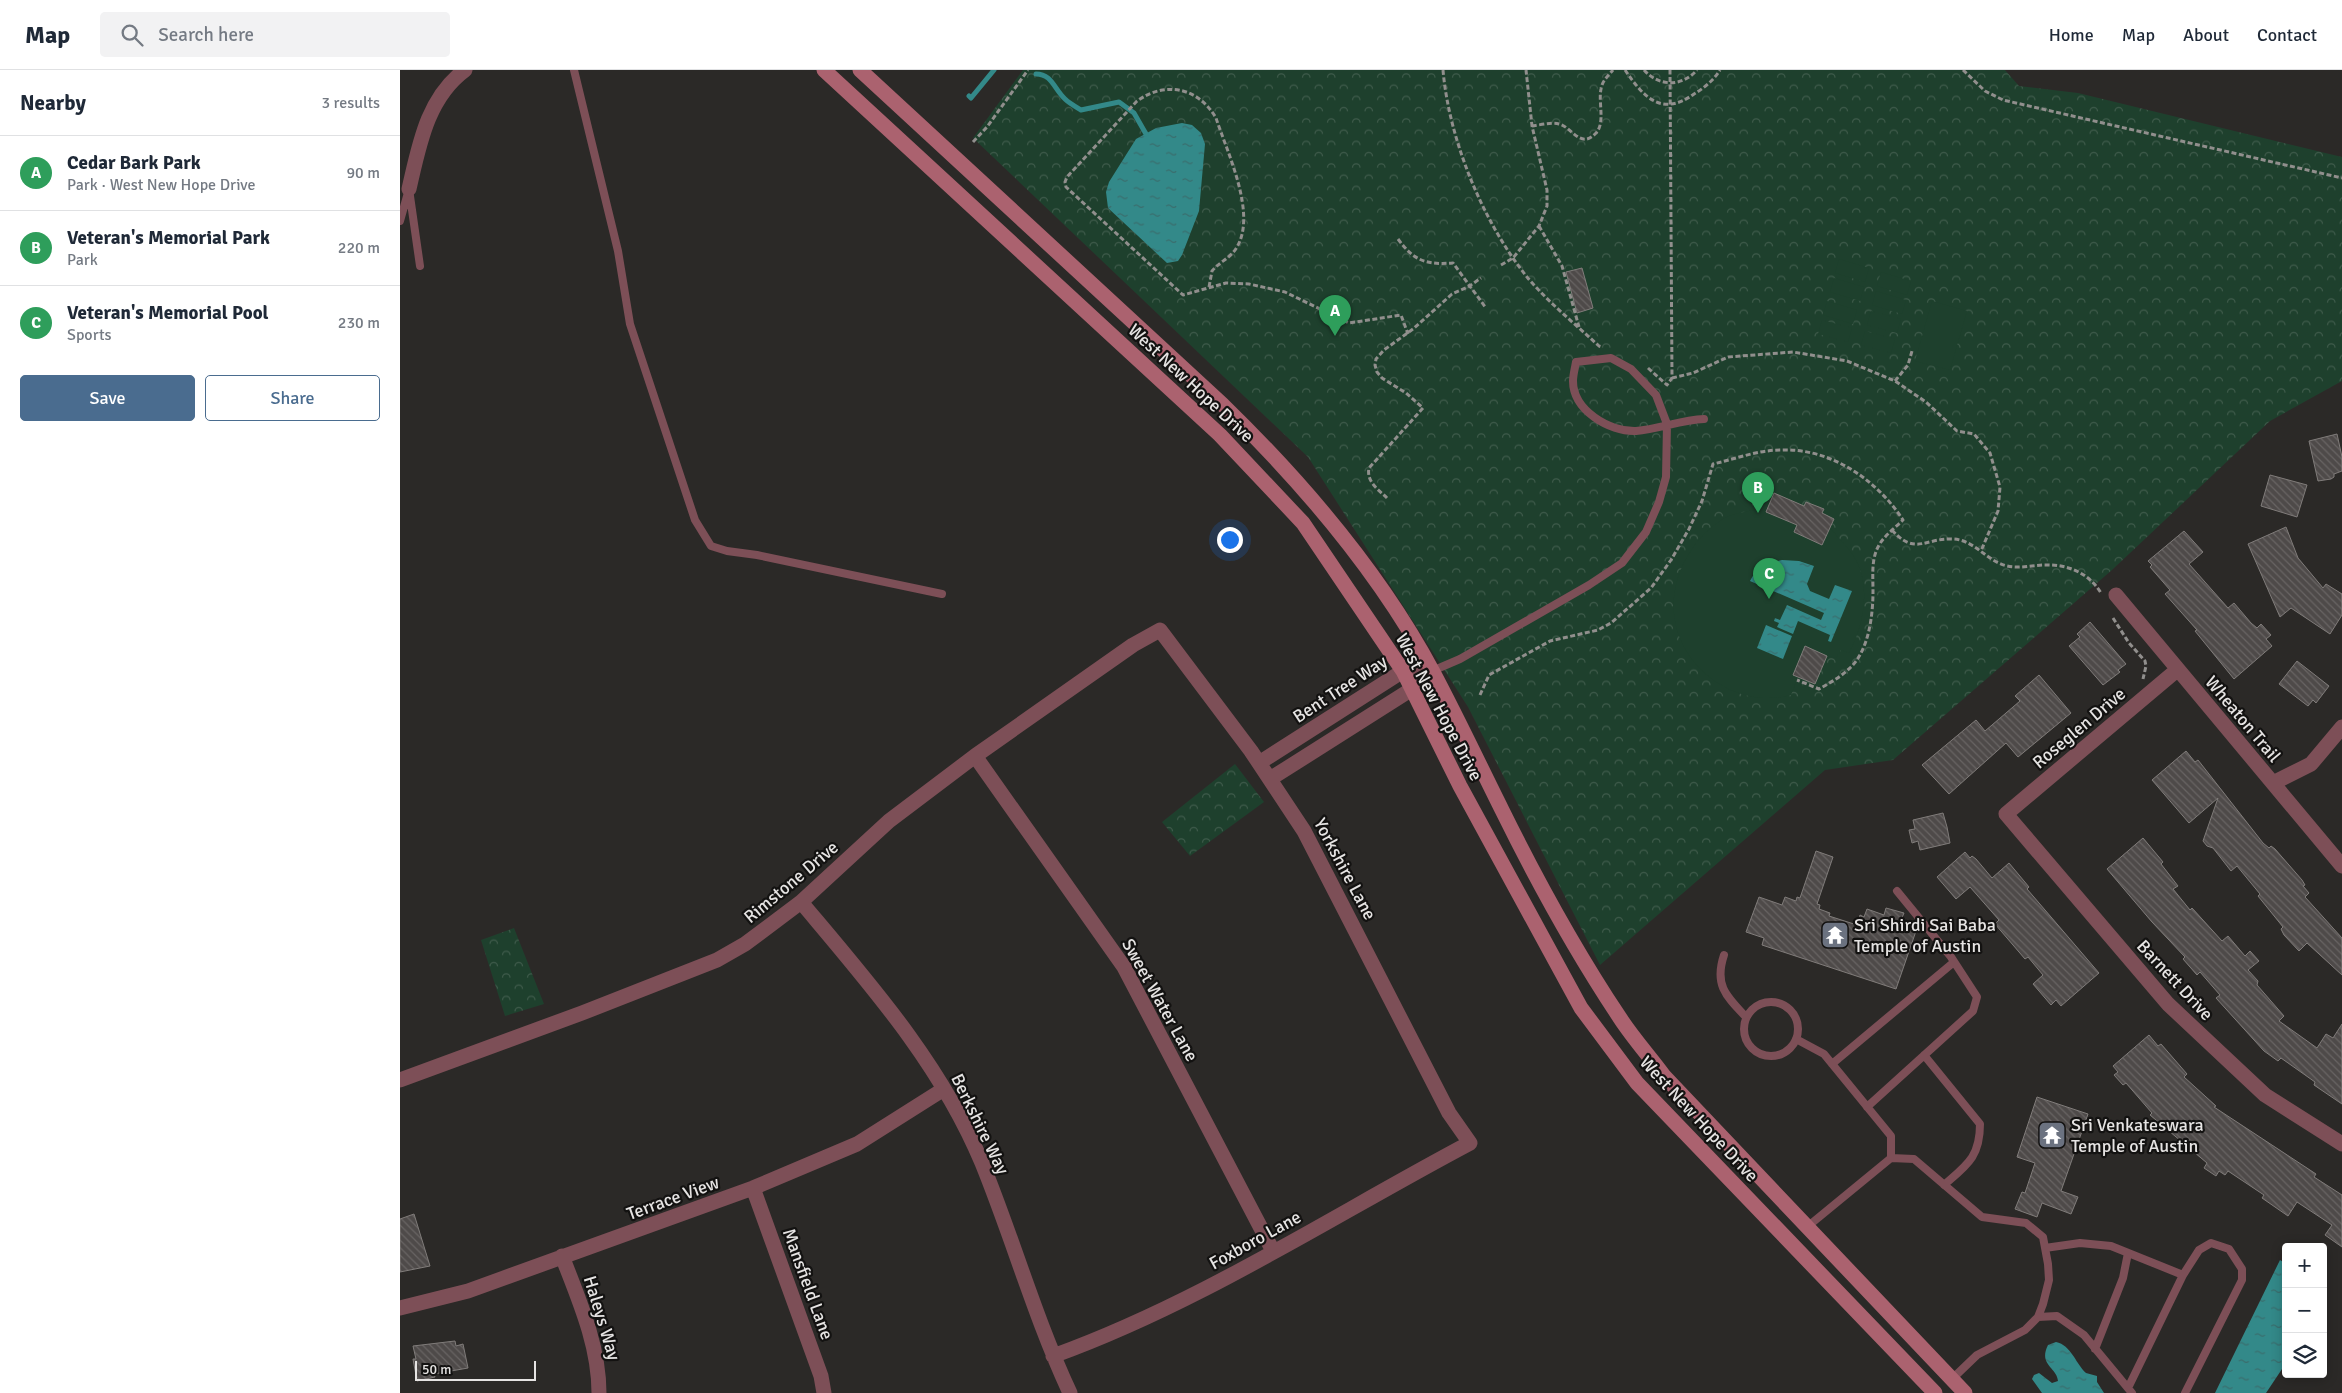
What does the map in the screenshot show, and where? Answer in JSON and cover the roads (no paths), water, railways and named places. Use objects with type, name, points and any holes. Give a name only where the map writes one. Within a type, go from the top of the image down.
[{"type":"main road","name":"West New Hope Drive","points":[[824,70],[1248,462],[1303,522],[1403,671],[1460,786],[1581,1008],[1637,1083],[1935,1393]]},
{"type":"main road","name":"West New Hope Drive","points":[[864,71],[1272,453],[1358,557],[1432,671],[1507,820],[1572,939],[1621,1019],[1664,1076],[1965,1393]]},
{"type":"street","points":[[409,189],[422,135],[438,98],[465,70]]},
{"type":"street","name":"Wheaton Trail","points":[[2110,597],[2176,670],[2342,866]]},
{"type":"street","name":"Rimstone Drive","points":[[400,1080],[582,1013],[717,960],[745,944],[801,902],[889,821],[975,756],[1133,645],[1160,630]]},
{"type":"street","name":"Yorkshire Lane","points":[[1160,630],[1259,763],[1304,831],[1331,880],[1449,1113],[1470,1143]]},
{"type":"street","name":"Roseglen Drive","points":[[2006,814],[2176,670]]},
{"type":"street","name":"Bent Tree Way","points":[[1259,763],[1403,671],[1432,671]]},
{"type":"street","points":[[1270,779],[1412,690],[1432,671]]},
{"type":"street","points":[[2273,783],[2311,764],[2342,727]]},
{"type":"street","name":"Sweet Water Lane","points":[[975,756],[1124,967],[1273,1252]]},
{"type":"street","name":"Barnett Drive","points":[[2006,814],[2168,1004],[2265,1095],[2342,1144]]},
{"type":"street","name":"Berkshire Way","points":[[801,902],[864,977],[928,1062],[944,1089],[981,1162],[1052,1356],[1070,1393]]},
{"type":"street","name":"Terrace View","points":[[400,1308],[468,1290],[754,1188],[857,1144],[944,1089]]},
{"type":"street","name":"Foxboro Lane","points":[[1052,1356],[1125,1329],[1198,1294],[1470,1143]]},
{"type":"street","name":"Mansfield Lane","points":[[754,1188],[821,1376],[824,1393]]},
{"type":"street","name":"Haleys Way","points":[[562,1256],[588,1326],[599,1374],[599,1393]]},
{"type":"lane","points":[[574,70],[618,251],[630,324],[695,520],[711,546],[727,551],[757,555],[942,594]]},
{"type":"lane","points":[[400,221],[409,189]]},
{"type":"lane","points":[[409,189],[420,266]]},
{"type":"lane","points":[[1432,671],[1468,654],[1589,585],[1622,563],[1646,532],[1660,502],[1666,476],[1667,424],[1656,395],[1632,369],[1611,358],[1576,362],[1573,382],[1580,403],[1596,419],[1614,427],[1635,431],[1667,424],[1704,419]]},
{"type":"lane","points":[[1867,1107],[1973,1011],[1977,997],[1954,962],[1897,891]]},
{"type":"lane","points":[[1724,955],[1720,967],[1720,984],[1746,1017]]},
{"type":"lane","points":[[1832,1064],[1954,962]]},
{"type":"lane","points":[[1777,1002],[1786,1006],[1797,1021],[1796,1039],[1792,1047],[1777,1056],[1760,1054],[1752,1050],[1744,1035],[1746,1017],[1758,1004],[1777,1002]]},
{"type":"lane","points":[[1796,1039],[1824,1054],[1891,1136],[1891,1158]]},
{"type":"lane","points":[[1924,1056],[1980,1124],[1980,1135],[1972,1160],[1944,1185]]},
{"type":"lane","points":[[1807,1227],[1891,1158],[1914,1159],[1982,1217],[2026,1223],[2042,1236],[2048,1280],[2038,1317],[2025,1330],[1977,1355],[1952,1379]]},
{"type":"lane","points":[[2045,1248],[2080,1243],[2111,1246],[2183,1275]]},
{"type":"lane","points":[[2038,1317],[2057,1316],[2084,1336],[2130,1390],[2183,1275],[2199,1250],[2211,1243],[2230,1249],[2242,1269],[2242,1280],[2185,1393]]},
{"type":"lane","points":[[2095,1349],[2123,1278],[2128,1253]]},
{"type":"water","points":[[1182,123],[1192,125],[1201,133],[1205,144],[1199,211],[1182,255],[1178,261],[1167,263],[1108,208],[1106,192],[1109,182],[1136,139],[1156,128]]},
{"type":"water","points":[[1782,560],[1799,561],[1814,566],[1807,584],[1810,591],[1829,599],[1835,585],[1852,591],[1831,642],[1828,641],[1830,635],[1798,621],[1793,634],[1777,627],[1779,623],[1774,621],[1775,618],[1780,620],[1787,605],[1821,620],[1824,613],[1750,581],[1763,567]]},
{"type":"water","points":[[1766,625],[1792,636],[1783,659],[1757,648]]},
{"type":"water","points":[[2280,1260],[2282,1261],[2282,1369],[2266,1393],[2215,1393]]},
{"type":"water","points":[[2056,1342],[2066,1347],[2086,1373],[2097,1376],[2097,1382],[2104,1393],[2042,1393],[2032,1379],[2034,1375],[2039,1373],[2052,1383],[2058,1381],[2055,1372],[2045,1357],[2048,1345]]},
{"type":"waterway","points":[[969,96],[971,98],[994,70]]},
{"type":"waterway","points":[[1036,74],[1046,76],[1065,99],[1081,110],[1119,102],[1134,113],[1146,134]]},
{"type":"place","name":"Cedar Bark Park","points":[[1335,336]]},
{"type":"place","name":"Veteran's Memorial Park","points":[[1758,513]]},
{"type":"place","name":"Veteran's Memorial Pool","points":[[1769,599]]},
{"type":"place","name":"Sri Shirdi Sai Baba Temple of Austin","points":[[1835,935]]},
{"type":"place","name":"Sri Venkateswara Temple of Austin","points":[[2052,1135]]}]
